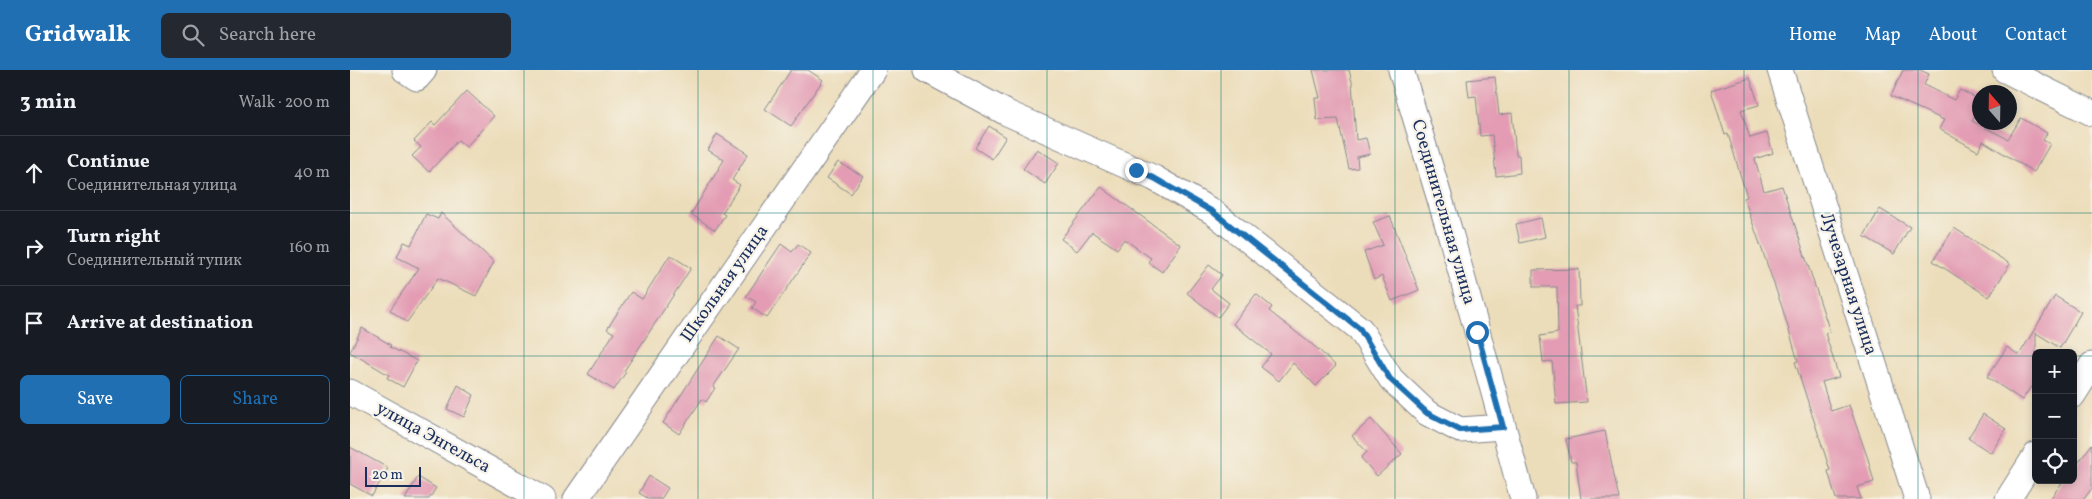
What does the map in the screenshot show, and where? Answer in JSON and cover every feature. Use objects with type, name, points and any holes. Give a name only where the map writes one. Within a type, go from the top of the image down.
[{"type":"street","points":[[405,70],[416,78],[424,70]]},
{"type":"street","name":"Школьная улица","points":[[576,499],[873,70]]},
{"type":"street","points":[[927,70],[1007,113],[1154,178],[1213,212],[1360,329],[1390,379],[1427,413],[1460,430],[1503,427]]},
{"type":"street","name":"Соединительная улица","points":[[1401,70],[1451,236],[1523,499]]},
{"type":"street","name":"Лучезарная улица","points":[[1780,70],[1917,499]]},
{"type":"street","points":[[2005,70],[2092,113]]},
{"type":"street","points":[[2074,394],[2092,365]]},
{"type":"street","name":"улица Энгельса","points":[[350,392],[543,499]]},
{"type":"street","points":[[2008,499],[2032,461]]},
{"type":"building","points":[[791,70],[808,70],[823,80],[791,126],[765,109]]},
{"type":"building","points":[[1313,70],[1349,70],[1352,82],[1356,140],[1366,138],[1370,154],[1357,157],[1358,168],[1349,169],[1338,119],[1317,120],[1315,98],[1320,98]]},
{"type":"building","points":[[1903,70],[1920,70],[1929,74],[1924,85],[1954,100],[1960,90],[1972,96],[1972,130],[1990,130],[2008,139],[2014,130],[2017,130],[2017,124],[2021,118],[2047,133],[2043,140],[2050,144],[2034,172],[1983,141],[1978,151],[1939,129],[1944,120],[1891,96]]},
{"type":"building","points":[[1495,77],[1499,115],[1512,113],[1516,155],[1519,155],[1520,173],[1496,176],[1492,135],[1480,136],[1476,96],[1469,97],[1467,80]]},
{"type":"building","points":[[1750,78],[1759,105],[1741,110],[1750,138],[1767,133],[1773,153],[1755,159],[1764,191],[1782,186],[1830,332],[1825,333],[1839,377],[1822,382],[1831,411],[1849,405],[1868,459],[1874,482],[1857,487],[1861,499],[1836,499],[1828,471],[1830,470],[1795,362],[1798,361],[1782,307],[1744,198],[1747,197],[1728,134],[1725,135],[1711,90]]},
{"type":"building","points":[[467,91],[494,116],[466,147],[458,140],[429,172],[412,156],[421,147],[414,141],[432,122],[435,125]]},
{"type":"building","points":[[989,126],[1006,137],[992,159],[975,148]]},
{"type":"building","points":[[717,134],[748,154],[732,180],[740,185],[722,213],[725,215],[715,230],[691,214],[724,160],[708,150]]},
{"type":"building","points":[[1037,149],[1059,163],[1045,184],[1023,169]]},
{"type":"building","points":[[838,162],[863,176],[851,194],[827,178]]},
{"type":"building","points":[[1101,187],[1181,245],[1162,272],[1148,262],[1151,258],[1124,239],[1117,249],[1092,232],[1077,251],[1061,239]]},
{"type":"building","points":[[1880,209],[1910,227],[1894,254],[1864,236]]},
{"type":"building","points":[[441,213],[494,262],[476,296],[438,278],[407,322],[390,310],[419,268],[397,257],[404,242],[411,245],[426,214],[438,219]]},
{"type":"building","points":[[1390,216],[1419,290],[1392,301],[1382,276],[1374,280],[1364,252],[1383,245],[1373,222]]},
{"type":"building","points":[[1541,218],[1545,237],[1520,243],[1516,224]]},
{"type":"building","points":[[1954,228],[2010,264],[1989,297],[1933,261]]},
{"type":"building","points":[[781,244],[792,252],[798,244],[811,253],[767,318],[752,308],[756,302],[746,296]]},
{"type":"building","points":[[670,255],[691,268],[624,371],[626,372],[614,390],[588,374],[614,333],[607,329],[631,292],[642,299]]},
{"type":"building","points":[[1209,265],[1222,275],[1211,289],[1229,303],[1218,317],[1187,293]]},
{"type":"building","points":[[1579,269],[1580,306],[1575,306],[1587,402],[1556,404],[1552,361],[1543,362],[1540,336],[1558,333],[1557,287],[1533,287],[1533,270]]},
{"type":"building","points":[[1256,294],[1272,307],[1269,311],[1319,350],[1336,366],[1316,386],[1293,363],[1279,381],[1261,367],[1271,354],[1233,324]]},
{"type":"building","points":[[2055,296],[2081,312],[2060,348],[2036,333],[2036,349],[2032,349],[2032,385],[2022,400],[1987,377],[2007,347],[2019,355]]},
{"type":"building","points":[[362,328],[391,345],[390,347],[417,361],[403,387],[387,378],[389,375],[350,352]]},
{"type":"building","points":[[719,336],[739,349],[713,387],[715,388],[706,402],[702,399],[679,434],[663,423]]},
{"type":"building","points":[[458,385],[474,395],[464,417],[447,409]]},
{"type":"building","points":[[1983,414],[2006,429],[1991,453],[1968,438]]},
{"type":"building","points":[[1371,419],[1402,454],[1377,476],[1361,458],[1367,452],[1352,436]]},
{"type":"building","points":[[1605,431],[1619,499],[1581,499],[1576,462],[1571,462],[1566,439]]},
{"type":"building","points":[[2092,444],[2092,488],[2084,499],[2050,499],[2061,484],[2077,484],[2077,465]]},
{"type":"building","points":[[350,447],[388,468],[372,496],[350,484]]},
{"type":"building","points":[[649,476],[668,488],[661,499],[649,499],[639,493]]},
{"type":"building","points":[[418,477],[436,488],[429,499],[405,499]]},
{"type":"route","points":[[1136,170],[1154,178],[1213,212],[1360,329],[1390,379],[1427,413],[1460,430],[1503,427],[1477,332]]}]
